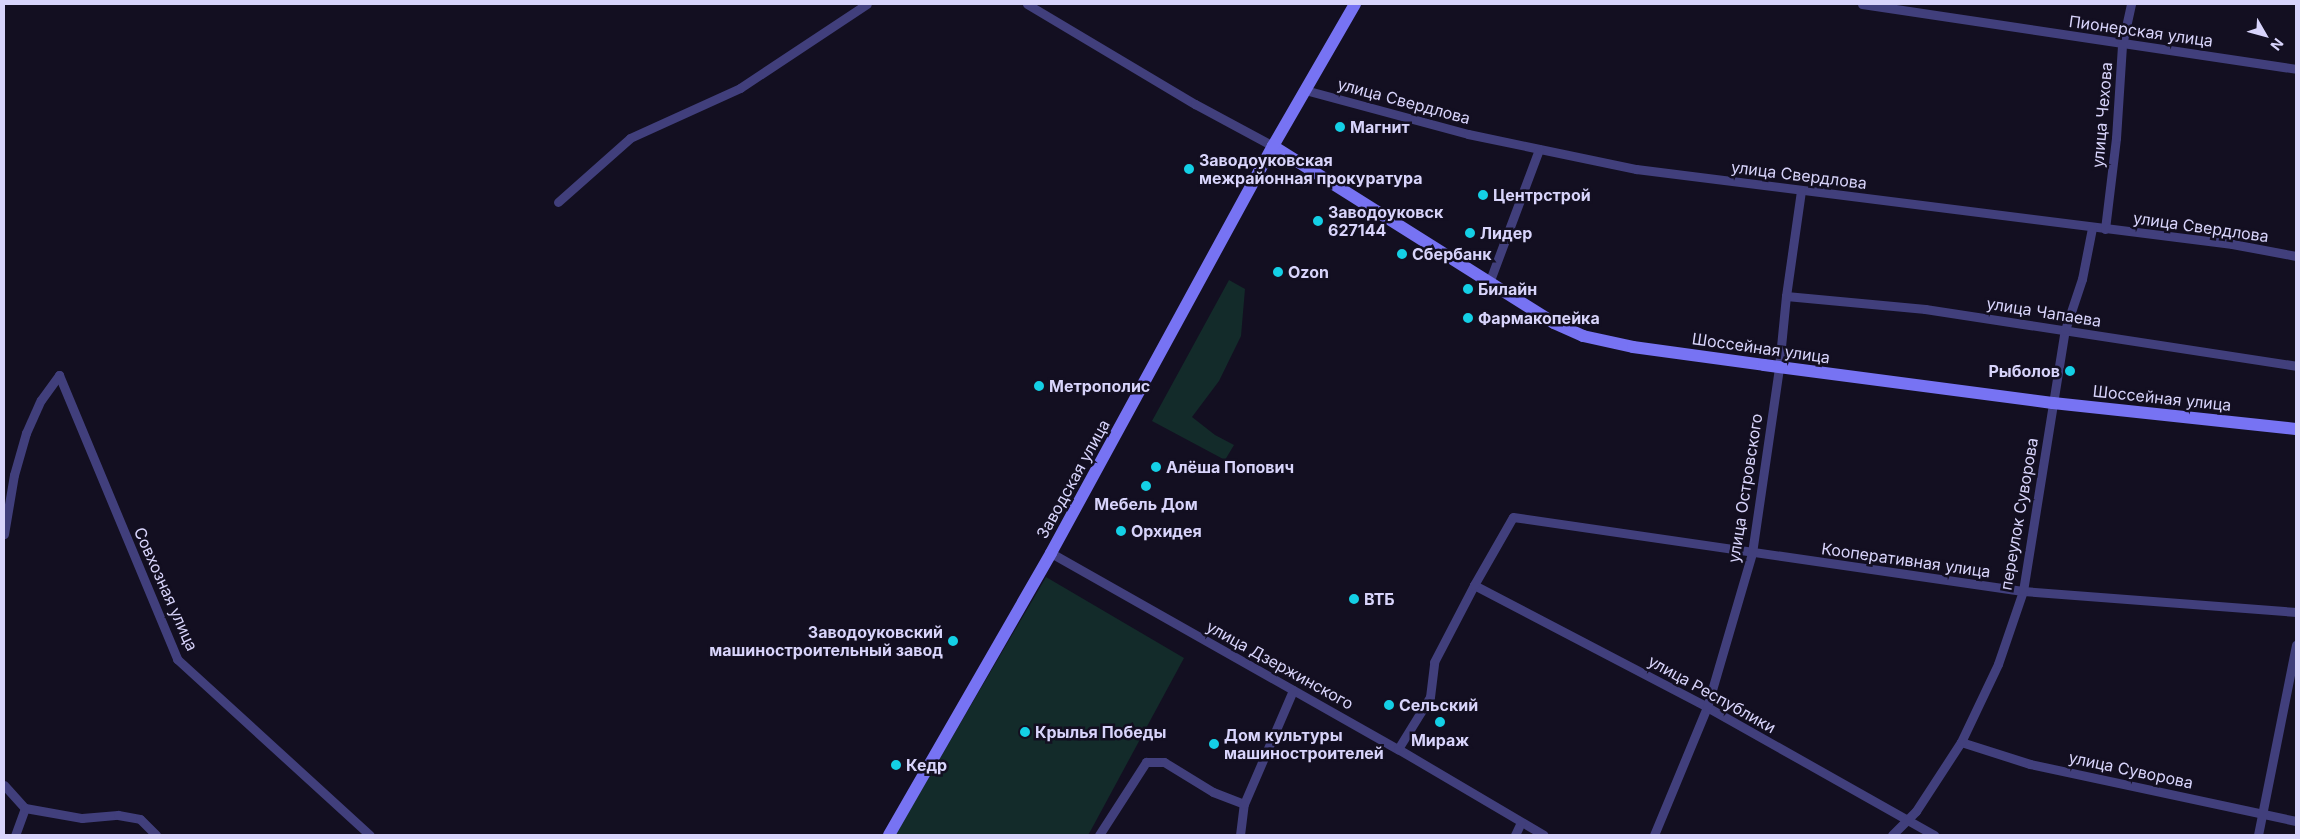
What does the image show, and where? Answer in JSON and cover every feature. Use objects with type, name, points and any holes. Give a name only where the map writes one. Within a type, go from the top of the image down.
[{"type":"main road","name":"Заводская улица","points":[[889,835],[1051,553],[1305,90],[1355,4]]},
{"type":"main road","name":"Шоссейная улица","points":[[1274,146],[1554,323],[1583,336],[1633,348],[2052,403],[2296,429]]},
{"type":"street","points":[[558,202],[630,138],[740,88],[867,4]]},
{"type":"street","points":[[1027,4],[1195,104],[1274,146]]},
{"type":"street","name":"Пионерская улица","points":[[1862,4],[2296,69]]},
{"type":"street","name":"улица Чехова","points":[[2105,229],[2116,138],[2122,44],[2131,4]]},
{"type":"street","name":"улица Свердлова","points":[[1305,90],[1468,134],[1636,169],[2092,228],[2232,244],[2296,256]]},
{"type":"street","points":[[1489,283],[1539,149]]},
{"type":"street","name":"улица Островского","points":[[1654,835],[1707,707],[1752,553],[1779,367],[1786,296],[1801,191]]},
{"type":"street","name":"переулок Суворова","points":[[1892,835],[1916,811],[1962,742],[1998,664],[2023,591],[2065,330],[2082,279],[2092,228]]},
{"type":"street","name":"улица Чапаева","points":[[1786,296],[1925,309],[2296,366]]},
{"type":"street","name":"Совхозная улица","points":[[4,534],[14,475],[26,433],[41,400],[59,375],[177,658],[370,835]]},
{"type":"street","name":"Кооперативная улица","points":[[1474,585],[1513,517],[2023,591],[2296,612]]},
{"type":"street","name":"улица Дзержинского","points":[[1051,553],[1544,835]]},
{"type":"street","points":[[1398,750],[1430,697],[1434,662],[1474,585]]},
{"type":"street","name":"улица Республики","points":[[1474,585],[1707,707],[1934,835]]},
{"type":"street","points":[[2258,835],[2296,645]]},
{"type":"street","points":[[1240,835],[1244,804],[1293,690]]},
{"type":"street","name":"улица Суворова","points":[[1962,742],[2030,764],[2296,821]]},
{"type":"street","points":[[1099,835],[1146,762],[1164,762],[1213,792],[1244,804]]},
{"type":"street","points":[[4,785],[25,808],[82,818],[118,815],[140,819],[156,835]]},
{"type":"street","points":[[15,835],[25,808]]},
{"type":"street","points":[[1515,835],[1521,822]]},
{"type":"green space","points":[[1229,280],[1245,289],[1241,336],[1219,381],[1192,417],[1215,435],[1234,445],[1225,460],[1152,421]]},
{"type":"green space","points":[[1046,577],[1184,658],[1091,830],[1088,835],[895,835]]},
{"type":"place","name":"Магнит","points":[[1340,127]]},
{"type":"place","name":"Заводоуковская межрайонная прокуратура","points":[[1189,169]]},
{"type":"place","name":"Центрстрой","points":[[1483,195]]},
{"type":"place","name":"Заводоуковск 627144","points":[[1318,221]]},
{"type":"place","name":"Лидер","points":[[1470,233]]},
{"type":"place","name":"Сбербанк","points":[[1402,254]]},
{"type":"place","name":"Ozon","points":[[1278,272]]},
{"type":"place","name":"Билайн","points":[[1468,289]]},
{"type":"place","name":"Фармакопейка","points":[[1468,318]]},
{"type":"place","name":"Рыболов","points":[[2070,371]]},
{"type":"place","name":"Метрополис","points":[[1039,386]]},
{"type":"place","name":"Алёша Попович","points":[[1156,467]]},
{"type":"place","name":"Мебель Дом","points":[[1146,486]]},
{"type":"place","name":"Орхидея","points":[[1121,531]]},
{"type":"place","name":"ВТБ","points":[[1354,599]]},
{"type":"place","name":"Заводоуковский машиностроительный завод","points":[[953,641]]},
{"type":"place","name":"Сельский","points":[[1389,705]]},
{"type":"place","name":"Мираж","points":[[1440,722]]},
{"type":"place","name":"Крылья Победы","points":[[1025,732]]},
{"type":"place","name":"Дом культуры машиностроителей","points":[[1214,744]]},
{"type":"place","name":"Кедр","points":[[896,765]]}]
